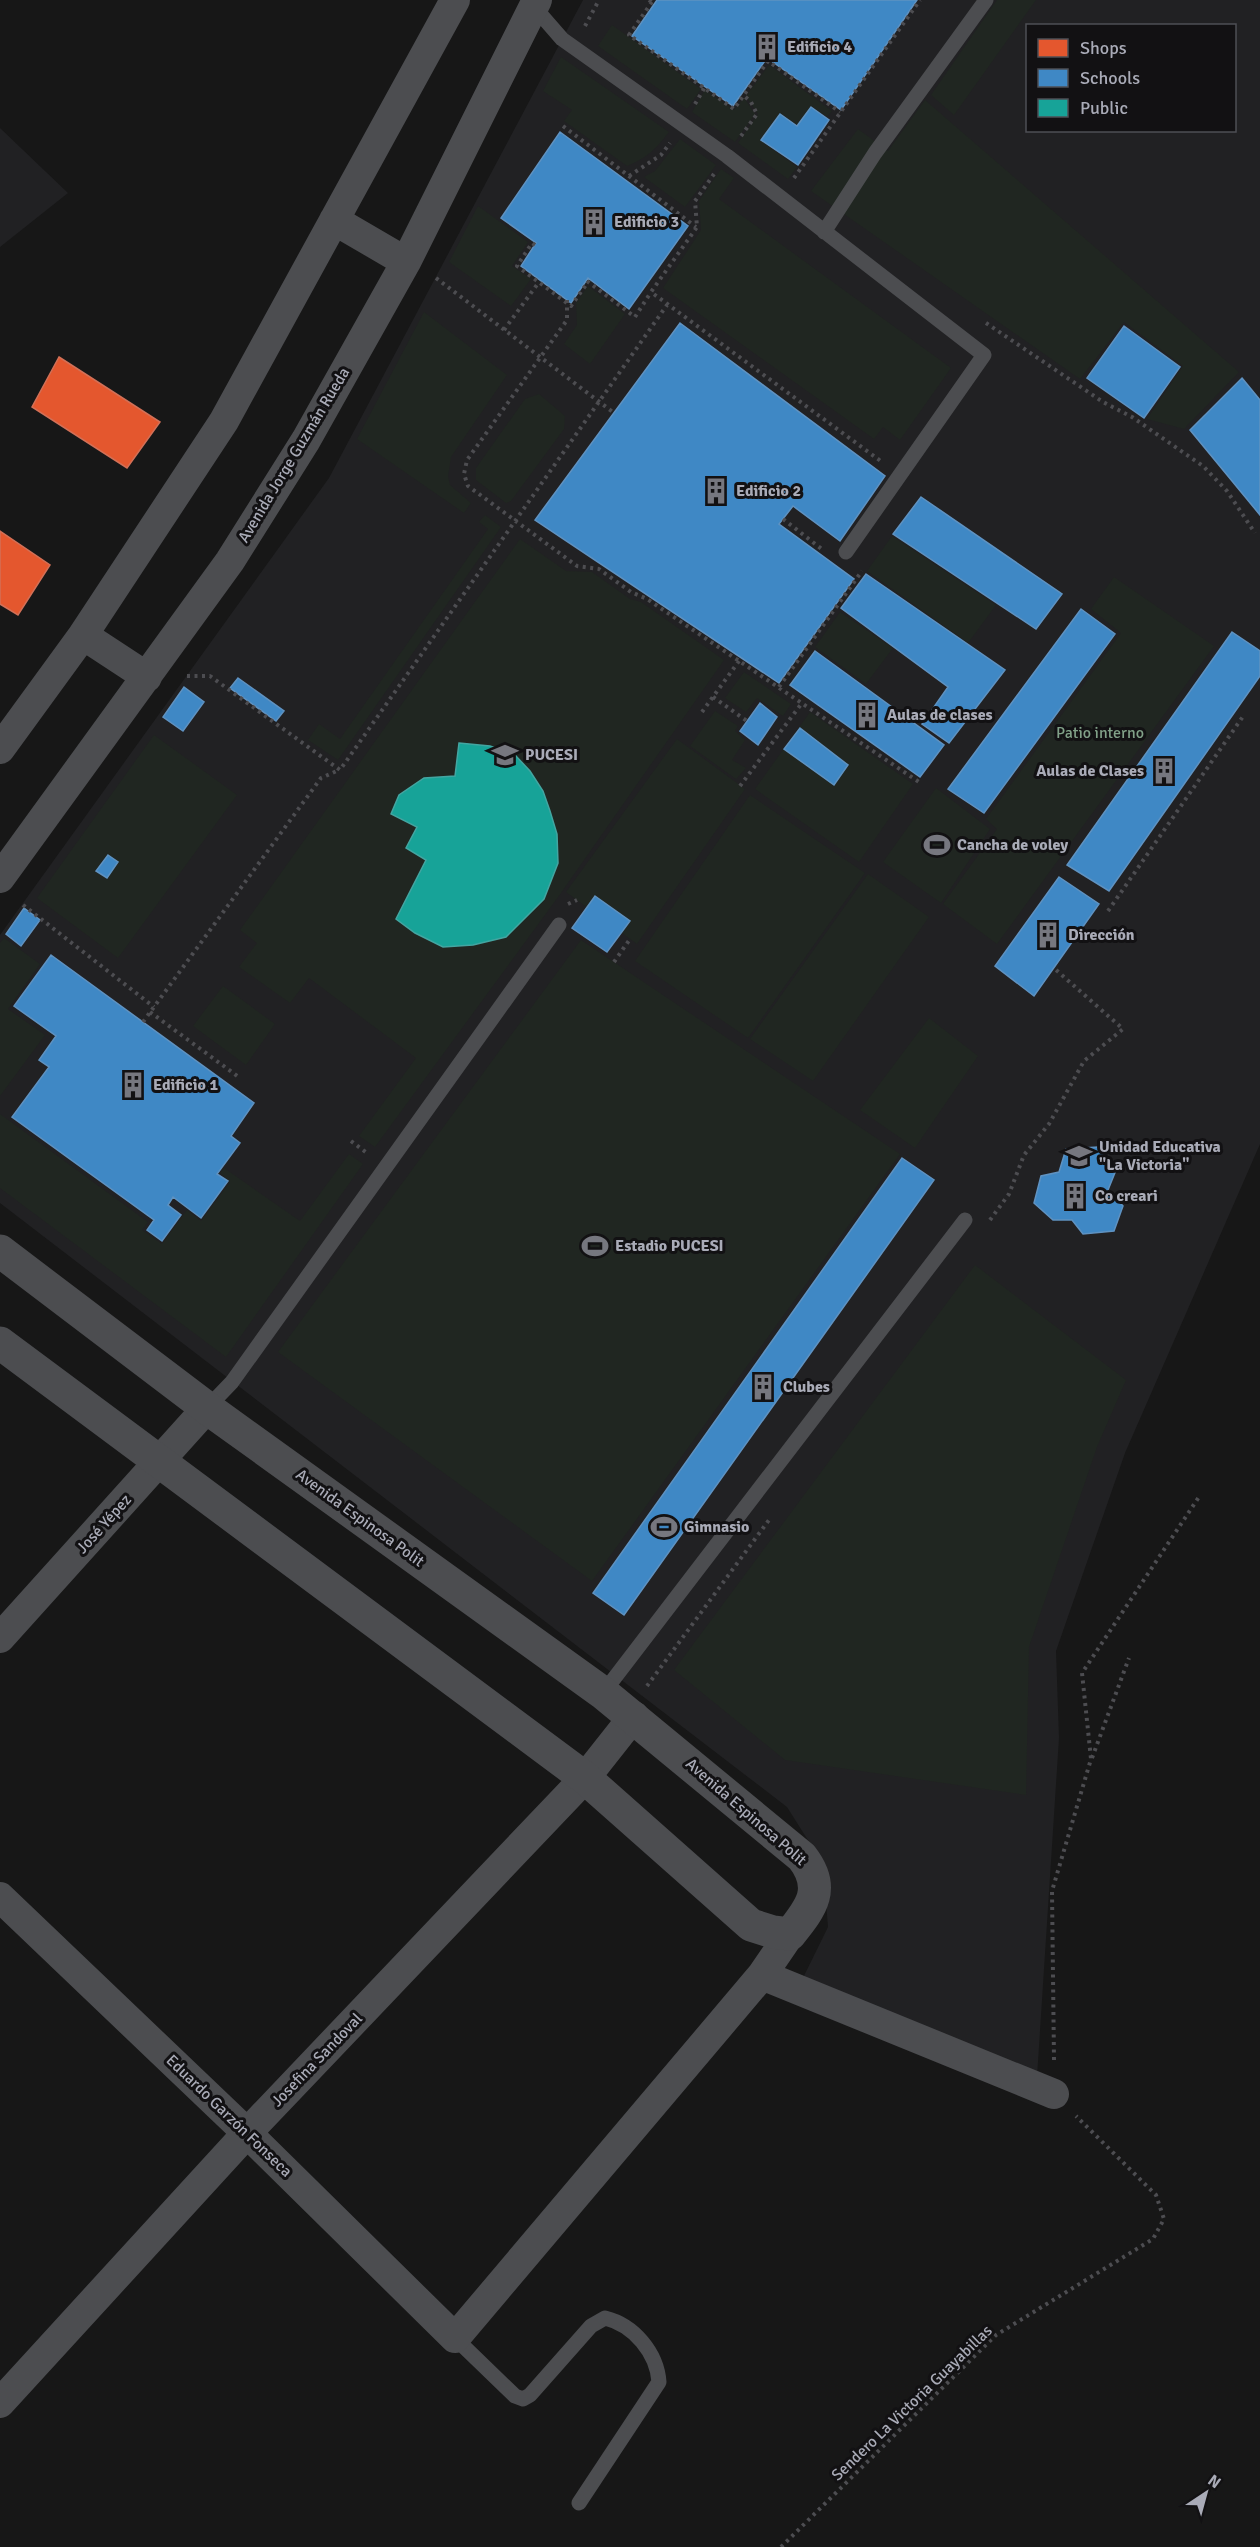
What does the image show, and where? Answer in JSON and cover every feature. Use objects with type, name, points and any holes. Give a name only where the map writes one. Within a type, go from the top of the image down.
[{"type":"street","points":[[0,749],[83,635],[224,421],[455,0]]},
{"type":"street","name":"Avenida Jorge Guzmán Rueda","points":[[0,878],[230,561],[306,440],[406,262],[536,4]]},
{"type":"street","points":[[334,220],[406,262]]},
{"type":"street","points":[[83,635],[147,677]]},
{"type":"street","name":"Avenida Espinosa Polit","points":[[0,1251],[207,1408],[634,1716],[802,1857],[814,1872],[815,1893],[807,1913],[790,1934]]},
{"type":"street","points":[[0,1343],[585,1778],[752,1925],[773,1932],[790,1934],[762,1975],[455,2338]]},
{"type":"street","name":"José Yépez","points":[[0,1638],[207,1408]]},
{"type":"street","name":"Josefina Sandoval","points":[[2,2396],[247,2133],[585,1778],[634,1716]]},
{"type":"street","name":"Eduardo Garzón Fonseca","points":[[0,1897],[247,2133],[455,2338]]},
{"type":"street","points":[[762,1975],[1054,2094]]},
{"type":"lane","points":[[824,232],[875,153],[986,0]]},
{"type":"lane","points":[[536,4],[562,39],[727,156],[984,355],[846,552]]},
{"type":"lane","points":[[207,1408],[232,1382],[559,925]]},
{"type":"lane","points":[[603,1693],[965,1220]]},
{"type":"lane","points":[[455,2338],[515,2396],[523,2398],[530,2395],[591,2326],[605,2318],[622,2322],[640,2340],[658,2367],[659,2382],[579,2503]]},
{"type":"path","points":[[789,184],[920,0]]},
{"type":"path","points":[[652,2],[629,35],[734,109],[768,61],[840,112]]},
{"type":"path","points":[[535,245],[532,243],[517,266],[571,306],[587,282],[635,317],[697,227],[695,201],[757,114],[743,95]]},
{"type":"path","points":[[563,126],[697,227]]},
{"type":"path","points":[[629,176],[661,155],[675,135]]},
{"type":"path","points":[[435,278],[614,413]]},
{"type":"path","points":[[504,330],[540,282]]},
{"type":"path","points":[[651,292],[867,451]]},
{"type":"path","points":[[567,302],[567,320],[467,460],[464,474],[468,486],[577,566],[599,569],[919,782]]},
{"type":"path","points":[[143,1022],[321,778],[340,770],[668,305]]},
{"type":"path","points":[[702,711],[739,661]]},
{"type":"path","points":[[187,676],[210,676],[340,770]]},
{"type":"path","points":[[712,697],[747,721]]},
{"type":"path","points":[[740,786],[802,703]]},
{"type":"path","points":[[1108,911],[1244,716]]},
{"type":"path","points":[[23,905],[154,1007]]},
{"type":"path","points":[[614,962],[630,939]]},
{"type":"path","points":[[150,1012],[240,1078]]},
{"type":"path","points":[[351,1142],[376,1160]]},
{"type":"path","points":[[1091,1759],[1082,1673],[1199,1497]]},
{"type":"path","points":[[1054,2094],[1052,1891],[1091,1759],[1129,1658]]},
{"type":"path","name":"Sendero La Victoria Guayabillas","points":[[781,2547],[996,2335],[1153,2239],[1164,2219],[1156,2194],[1054,2094]]},
{"type":"shaded area","points":[[583,0],[1260,0],[1260,1144],[1125,1453],[1056,1651],[1059,1738],[1037,2077],[799,1986],[828,1927],[823,1864],[787,1807],[0,1203],[0,935],[329,478]]},
{"type":"shaded area","points":[[0,128],[68,193],[0,247]]},
{"type":"green space","points":[[997,0],[1036,0],[954,115],[931,95]]},
{"type":"green space","points":[[612,25],[701,89],[687,109],[598,46]]},
{"type":"green space","points":[[561,57],[669,132],[651,152],[627,166],[564,121],[572,110],[543,91]]},
{"type":"green space","points":[[769,65],[832,111],[827,117],[811,106],[797,125],[780,113],[760,140],[797,167],[788,179],[738,143],[758,114],[746,96]]},
{"type":"green space","points":[[705,90],[734,110],[744,98],[755,114],[735,142],[692,112]]},
{"type":"green space","points":[[925,100],[1239,372],[1184,429],[1147,419],[1183,366],[1124,322],[1080,379],[811,191],[858,129],[888,151]]},
{"type":"green space","points":[[680,139],[716,165],[685,207],[644,177],[655,171]]},
{"type":"green space","points":[[721,169],[734,178],[719,199],[951,368],[900,440],[883,427],[874,439],[663,288],[701,230],[699,201]]},
{"type":"green space","points":[[478,206],[528,242],[512,266],[531,279],[511,306],[449,262]]},
{"type":"green space","points":[[588,286],[625,314],[590,364],[564,344],[577,325],[576,303]]},
{"type":"green space","points":[[424,312],[507,375],[451,457],[448,476],[450,485],[471,503],[464,513],[357,439]]},
{"type":"green space","points":[[539,394],[565,416],[564,429],[511,501],[506,503],[476,480],[476,468],[525,399]]},
{"type":"green space","points":[[485,515],[501,527],[338,760],[308,740],[319,724],[340,739],[488,529],[479,522]]},
{"type":"green space","points":[[892,536],[996,605],[968,643],[867,571]]},
{"type":"green space","points":[[520,539],[566,571],[592,572],[630,599],[641,602],[724,660],[561,893],[375,1147],[359,1136],[416,1058],[309,978],[290,1003],[239,967],[257,943],[240,930]]},
{"type":"green space","name":"Patio interno","points":[[1114,577],[1214,646],[997,944],[943,904],[997,829],[986,819],[1121,633],[1091,609]]},
{"type":"green space","points":[[840,612],[893,648],[866,684],[815,647]]},
{"type":"green space","points":[[744,672],[791,704],[783,716],[757,698],[746,712],[725,698]]},
{"type":"green space","points":[[715,711],[738,726],[735,731],[745,740],[732,760],[746,768],[736,779],[690,746]]},
{"type":"green space","points":[[810,712],[913,784],[859,862],[755,789]]},
{"type":"green space","points":[[154,735],[237,795],[118,958],[37,898]]},
{"type":"green space","points":[[677,739],[745,789],[637,944],[566,892]]},
{"type":"green space","name":"Cancha de voley","points":[[936,788],[990,829],[941,903],[883,862]]},
{"type":"green space","points":[[750,795],[865,873],[748,1038],[635,961]]},
{"type":"green space","points":[[868,874],[929,917],[813,1081],[750,1039]]},
{"type":"green space","points":[[4,938],[40,964],[8,1009],[45,1035],[0,1096],[0,943]]},
{"type":"green space","name":"Estadio PUCESI","points":[[581,940],[900,1154],[592,1581],[278,1352]]},
{"type":"green space","points":[[223,986],[275,1024],[246,1065],[193,1026]]},
{"type":"green space","points":[[929,1018],[978,1056],[915,1148],[860,1110]]},
{"type":"green space","points":[[0,1114],[148,1222],[142,1230],[162,1244],[187,1210],[201,1221],[230,1182],[220,1173],[224,1168],[300,1221],[349,1154],[363,1164],[226,1357],[0,1188]]},
{"type":"green space","points":[[975,1265],[1126,1380],[1097,1447],[1029,1647],[1026,1795],[785,1760],[674,1670]]},
{"type":"building: Shops","points":[[59,357],[160,422],[127,468],[32,407]]},
{"type":"building: Shops","points":[[0,531],[50,565],[18,615],[0,604]]},
{"type":"building: Schools","name":"Edificio 4","points":[[657,0],[917,0],[841,110],[767,58],[733,106],[632,36]]},
{"type":"building: Schools","points":[[811,107],[829,120],[798,165],[761,140],[780,114],[797,126]]},
{"type":"building: Schools","name":"Edificio 3","points":[[560,132],[688,226],[629,309],[588,278],[571,303],[521,266],[536,243],[501,218]]},
{"type":"building: Schools","name":"Edificio 2","points":[[680,323],[885,476],[840,541],[793,506],[779,524],[854,579],[779,683],[535,520]]},
{"type":"building: Schools","points":[[1124,326],[1180,367],[1144,418],[1087,378]]},
{"type":"building: Schools","points":[[1242,378],[1260,400],[1260,515],[1190,430]]},
{"type":"building: Schools","points":[[921,497],[1062,594],[1036,629],[893,534]]},
{"type":"building: Schools","points":[[866,574],[1005,670],[949,743],[922,724],[948,687],[841,608]]},
{"type":"building: Schools","name":"Aulas de Clases","points":[[1081,609],[1115,634],[984,813],[948,789]]},
{"type":"building: Schools","name":"Aulas de Clases","points":[[1232,632],[1260,651],[1260,676],[1109,891],[1067,865]]},
{"type":"building: Schools","name":"Aulas de clases","points":[[815,651],[944,745],[920,777],[790,685]]},
{"type":"building: Schools","points":[[238,678],[284,711],[276,721],[230,688]]},
{"type":"building: Schools","points":[[184,687],[204,702],[183,731],[163,717]]},
{"type":"building: Schools","points":[[760,703],[777,717],[758,745],[740,731]]},
{"type":"building: Schools","points":[[800,728],[848,765],[834,785],[784,749]]},
{"type":"building: Schools","points":[[108,855],[118,862],[107,878],[96,871]]},
{"type":"building: Schools","name":"Dirección","points":[[1059,877],[1099,904],[1034,996],[995,966]]},
{"type":"building: Schools","points":[[595,896],[630,921],[607,952],[572,928]]},
{"type":"building: Schools","points":[[24,908],[40,920],[21,946],[6,934]]},
{"type":"building: Schools","name":"Edificio 1","points":[[51,955],[254,1103],[231,1136],[240,1143],[217,1174],[228,1181],[201,1218],[173,1197],[168,1205],[181,1215],[162,1241],[147,1230],[154,1220],[12,1117],[49,1067],[39,1060],[56,1036],[14,1006]]},
{"type":"building: Schools","name":"Co creari","points":[[1098,1147],[1116,1170],[1108,1190],[1123,1206],[1114,1231],[1083,1234],[1072,1220],[1053,1220],[1034,1203],[1041,1176],[1059,1172],[1066,1149]]},
{"type":"building: Schools","name":"Clubes","points":[[902,1158],[934,1180],[624,1615],[593,1593]]},
{"type":"building: Public","points":[[459,743],[490,746],[514,754],[530,771],[543,791],[557,834],[558,863],[544,899],[506,937],[473,945],[443,947],[415,933],[396,919],[426,860],[406,848],[417,827],[391,814],[399,795],[424,778],[455,776]]},
{"type":"place","name":"Edificio 4","points":[[767,47]]},
{"type":"place","name":"Edificio 3","points":[[594,222]]},
{"type":"place","name":"Edificio 2","points":[[716,491]]},
{"type":"place","name":"Aulas de clases","points":[[867,715]]},
{"type":"place","name":"PUCESI","points":[[505,755]]},
{"type":"place","name":"Aulas de Clases","points":[[1164,771]]},
{"type":"place","name":"Cancha de voley","points":[[937,845]]},
{"type":"place","name":"Dirección","points":[[1048,935]]},
{"type":"place","name":"Edificio 1","points":[[133,1085]]},
{"type":"place","name":"Unidad Educativa \"La Victoria\"","points":[[1079,1156]]},
{"type":"place","name":"Co creari","points":[[1075,1196]]},
{"type":"place","name":"Estadio PUCESI","points":[[595,1246]]},
{"type":"place","name":"Clubes","points":[[763,1387]]},
{"type":"place","name":"Gimnasio","points":[[664,1527]]}]
